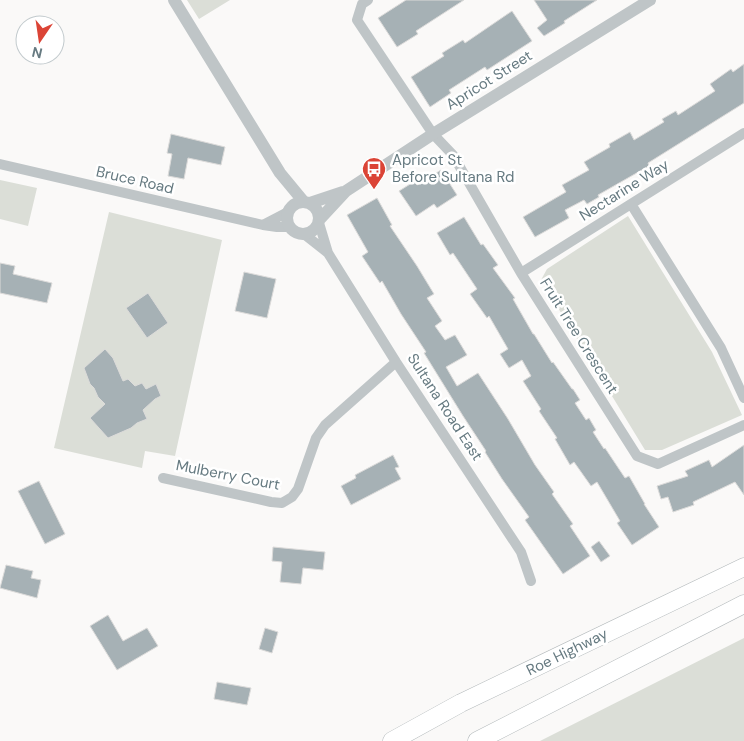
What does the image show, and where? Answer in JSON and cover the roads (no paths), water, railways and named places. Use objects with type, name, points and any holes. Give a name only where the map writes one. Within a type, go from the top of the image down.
[{"type":"highway","name":"Roe Highway","points":[[392,741],[461,703],[744,567]]},
{"type":"highway","points":[[477,741],[744,604]]},
{"type":"street","points":[[174,0],[280,173],[319,214],[317,227],[311,232],[299,234],[290,227],[287,217],[289,210],[280,173]]},
{"type":"street","name":"Fruit Tree Crescent","points":[[368,0],[362,4],[357,20],[433,134],[453,155],[521,273],[637,456],[658,464],[744,425]]},
{"type":"street","name":"Apricot Street","points":[[319,221],[346,191],[433,134],[650,0]]},
{"type":"street","name":"Nectarine Way","points":[[521,273],[744,133]]},
{"type":"street","name":"Bruce Road","points":[[0,164],[263,225],[290,227]]},
{"type":"street","name":"Apricot Street","points":[[307,202],[346,191]]},
{"type":"street","points":[[263,225],[289,210],[296,203],[307,202]]},
{"type":"street","points":[[631,204],[720,348],[744,398]]},
{"type":"street","name":"Sultana Road East","points":[[319,221],[328,253],[396,362],[521,552],[530,581]]},
{"type":"street","name":"Sultana Road East","points":[[304,234],[328,253]]},
{"type":"street","name":"Mulberry Court","points":[[163,478],[282,503],[292,497],[298,490],[316,438],[325,426],[396,362]]},
{"type":"place","name":"Apricot St Before Sultana Rd","points":[[374,190]]}]
